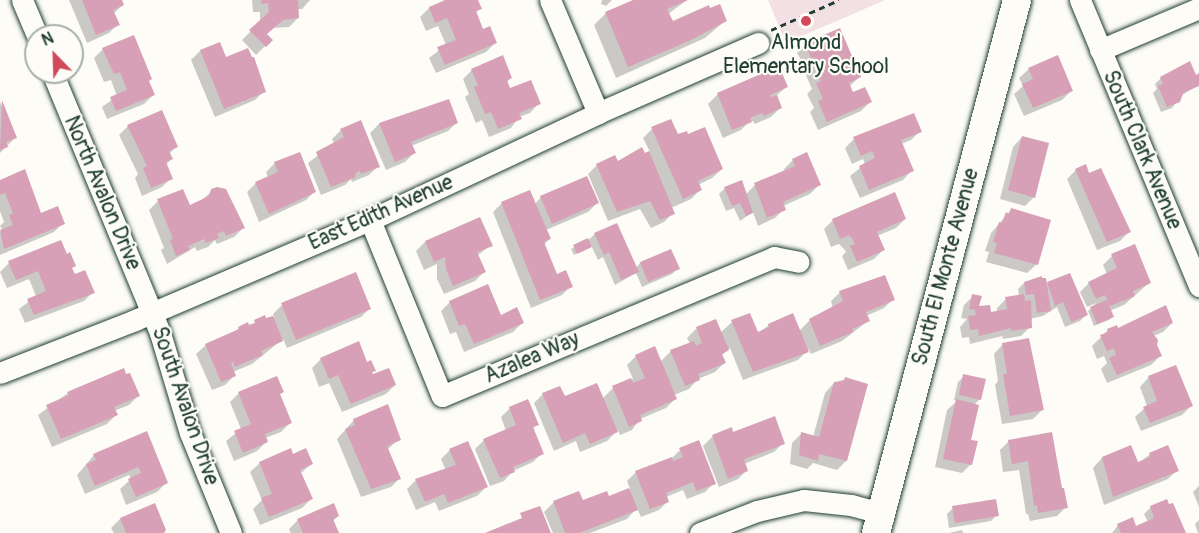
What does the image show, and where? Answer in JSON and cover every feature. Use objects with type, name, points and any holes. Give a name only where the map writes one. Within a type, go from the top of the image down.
[{"type":"main road","name":"South El Monte Avenue","points":[[879,523],[1017,0]]},
{"type":"street","points":[[22,0],[32,24]]},
{"type":"street","points":[[550,0],[598,112]]},
{"type":"street","name":"South Clark Avenue","points":[[1069,0],[1083,7],[1199,286]]},
{"type":"street","points":[[1100,50],[1199,8]]},
{"type":"street","name":"East Edith Avenue","points":[[0,373],[152,313],[370,220],[598,112],[758,43]]},
{"type":"street","name":"North Avalon Drive","points":[[57,84],[152,313]]},
{"type":"street","name":"Azalea Way","points":[[370,220],[442,396],[774,257],[799,262]]},
{"type":"street","name":"South Avalon Drive","points":[[152,313],[190,433],[231,533]]},
{"type":"street","points":[[700,533],[757,511],[804,500],[851,505],[879,523]]},
{"type":"path","points":[[758,43],[763,34],[839,0]]},
{"type":"shaded area","name":"Almond Elementary School","points":[[768,0],[885,0],[786,43]]},
{"type":"building","points":[[82,0],[122,0],[124,5],[113,10],[120,25],[96,35]]},
{"type":"building","points":[[261,0],[298,0],[299,18],[283,20],[267,34],[273,40],[266,47],[249,30],[269,12],[268,3],[262,4]]},
{"type":"building","points":[[445,0],[478,0],[482,9],[476,11],[483,29],[490,26],[497,43],[445,65],[437,47],[456,40],[447,18],[435,23],[429,7]]},
{"type":"building","points":[[633,0],[688,0],[667,9],[673,21],[709,5],[710,8],[720,4],[727,21],[689,41],[628,67],[605,12]]},
{"type":"building","points":[[840,28],[861,77],[849,83],[853,92],[865,87],[872,102],[827,122],[818,101],[823,99],[816,83],[821,81],[814,63],[816,62],[814,57],[811,58],[805,43]]},
{"type":"building","points":[[134,35],[152,79],[149,81],[155,95],[116,111],[110,97],[127,90],[120,72],[114,74],[102,48]]},
{"type":"building","points":[[220,42],[226,57],[248,48],[254,57],[266,92],[224,109],[200,50]]},
{"type":"building","points":[[503,55],[512,78],[507,80],[510,88],[531,80],[541,104],[519,113],[522,119],[498,129],[491,112],[485,114],[474,87],[478,85],[471,69]]},
{"type":"building","points":[[1058,55],[1073,91],[1033,108],[1022,84],[1033,79],[1028,68]]},
{"type":"building","points":[[1190,61],[1196,75],[1199,73],[1199,86],[1183,93],[1180,102],[1167,107],[1158,86],[1163,84],[1160,77]]},
{"type":"building","points":[[779,66],[788,87],[770,95],[771,97],[777,95],[782,108],[764,116],[762,113],[750,118],[752,122],[732,130],[717,93]]},
{"type":"building","points":[[449,99],[458,123],[411,142],[416,153],[395,162],[379,123]]},
{"type":"building","points":[[2,100],[17,138],[6,142],[8,147],[0,150]]},
{"type":"building","points":[[162,110],[178,147],[169,151],[173,159],[166,162],[173,179],[151,188],[143,168],[147,166],[127,125]]},
{"type":"building","points":[[914,113],[922,132],[901,140],[914,171],[869,190],[859,166],[875,158],[872,151],[861,156],[853,137]]},
{"type":"building","points":[[671,119],[678,134],[687,131],[688,134],[705,127],[723,169],[698,181],[702,190],[683,199],[651,127]]},
{"type":"building","points":[[361,120],[380,167],[361,174],[360,171],[355,173],[356,177],[331,187],[316,152],[344,137],[340,129]]},
{"type":"building","points":[[1022,136],[1049,143],[1035,198],[1008,190]]},
{"type":"building","points":[[642,147],[645,153],[649,151],[675,214],[660,220],[650,201],[617,212],[596,164],[615,155],[618,161]]},
{"type":"building","points":[[300,152],[316,192],[269,214],[255,182],[278,172],[274,162]]},
{"type":"building","points":[[807,152],[821,185],[783,202],[786,210],[767,218],[754,183],[795,166],[792,159]]},
{"type":"building","points":[[1086,164],[1089,173],[1101,168],[1131,232],[1107,242],[1075,169]]},
{"type":"building","points":[[25,169],[41,213],[58,206],[65,224],[4,249],[0,230],[13,225],[9,215],[13,213],[5,193],[0,195],[0,180]]},
{"type":"building","points":[[587,176],[599,203],[552,224],[540,196]]},
{"type":"building","points":[[742,180],[753,213],[746,216],[740,203],[732,206],[724,187]]},
{"type":"building","points":[[217,187],[226,189],[245,228],[226,236],[224,231],[217,234],[219,238],[206,243],[204,239],[188,246],[190,250],[176,256],[170,240],[173,239],[157,199],[183,189],[190,205],[209,196],[211,189]]},
{"type":"building","points":[[530,190],[551,239],[544,242],[557,274],[566,270],[573,287],[540,300],[501,202]]},
{"type":"building","points":[[895,192],[906,219],[877,232],[885,250],[857,262],[850,246],[855,244],[853,240],[849,235],[840,239],[832,219]]},
{"type":"building","points":[[1011,208],[1051,220],[1038,265],[994,253],[997,243],[993,242],[999,222],[1002,223],[1006,212],[1009,214]]},
{"type":"building","points":[[480,217],[493,246],[477,252],[486,272],[453,286],[446,269],[445,257],[434,262],[425,241]]},
{"type":"building","points":[[617,223],[639,272],[621,280],[609,252],[604,255],[594,233]]},
{"type":"building","points":[[588,238],[592,247],[577,254],[573,245]]},
{"type":"building","points":[[61,240],[76,266],[72,268],[75,274],[85,270],[95,293],[34,315],[27,299],[46,291],[38,271],[16,280],[8,261]]},
{"type":"building","points":[[1135,244],[1151,283],[1133,291],[1135,296],[1110,306],[1105,295],[1096,299],[1088,282],[1117,268],[1111,254]]},
{"type":"building","points":[[671,249],[680,269],[648,282],[640,262]]},
{"type":"building","points":[[356,272],[371,309],[296,340],[281,303]]},
{"type":"building","points":[[1070,273],[1088,315],[1071,322],[1063,302],[1055,306],[1047,282]]},
{"type":"building","points":[[885,275],[895,300],[866,312],[870,321],[852,329],[853,332],[820,346],[809,319],[843,301],[839,291]]},
{"type":"building","points":[[1042,276],[1046,278],[1051,311],[1037,313],[1034,294],[1026,295],[1024,282]]},
{"type":"building","points":[[488,284],[501,315],[517,307],[524,323],[474,344],[465,324],[459,326],[449,301]]},
{"type":"building","points":[[972,294],[982,296],[979,306],[990,305],[991,312],[1007,309],[1005,297],[1024,294],[1025,301],[1031,300],[1032,328],[1011,331],[1011,328],[979,336],[978,329],[970,330],[968,316],[976,315],[975,310],[969,309]]},
{"type":"building","points":[[1107,300],[1114,317],[1097,324],[1090,307]]},
{"type":"building","points":[[1166,305],[1173,323],[1152,332],[1158,340],[1157,345],[1162,356],[1117,375],[1109,358],[1116,355],[1114,348],[1107,351],[1100,335],[1108,332],[1107,329],[1117,325],[1118,328]]},
{"type":"building","points":[[750,313],[758,332],[769,327],[768,324],[793,313],[809,352],[753,372],[731,320]]},
{"type":"building","points":[[265,315],[266,318],[273,316],[283,341],[261,351],[263,355],[235,367],[233,362],[231,363],[236,376],[221,382],[205,344],[239,329],[238,327],[248,322],[249,325],[255,323],[254,320]]},
{"type":"building","points":[[716,319],[729,350],[722,354],[726,363],[698,374],[700,380],[685,386],[670,350],[694,341],[696,346],[702,343],[696,327]]},
{"type":"building","points":[[1029,338],[1044,410],[1010,416],[1003,374],[1007,374],[1002,343]]},
{"type":"building","points":[[359,341],[367,362],[371,360],[376,371],[372,372],[373,374],[389,368],[396,385],[351,404],[338,375],[329,379],[320,358]]},
{"type":"building","points":[[655,346],[677,399],[640,415],[642,421],[629,427],[612,386],[631,378],[633,383],[645,378],[635,355]]},
{"type":"building","points":[[1176,365],[1193,406],[1150,423],[1143,407],[1157,401],[1148,376]]},
{"type":"building","points":[[124,368],[126,374],[130,373],[140,396],[114,407],[118,415],[61,439],[46,405],[69,395],[67,392]]},
{"type":"building","points":[[963,374],[986,379],[981,400],[959,395]]},
{"type":"building","points":[[277,376],[284,392],[280,394],[292,423],[265,434],[268,442],[243,453],[234,431],[251,424],[238,392]]},
{"type":"building","points":[[845,377],[868,384],[847,461],[819,454],[818,461],[799,455],[801,432],[819,437],[834,382],[844,381]]},
{"type":"building","points":[[597,383],[618,432],[590,444],[585,433],[563,443],[542,393],[560,386],[565,396]]},
{"type":"building","points":[[528,399],[539,425],[533,427],[544,454],[513,467],[515,472],[500,478],[483,439],[516,425],[509,407]]},
{"type":"building","points":[[956,399],[979,405],[971,440],[978,441],[972,465],[943,459]]},
{"type":"building","points":[[388,404],[401,440],[387,446],[401,479],[371,489],[345,429],[355,425],[353,419]]},
{"type":"building","points":[[775,416],[785,444],[744,459],[748,471],[728,479],[712,435],[732,427],[733,432]]},
{"type":"building","points":[[147,431],[168,483],[136,497],[128,479],[141,473],[138,467],[95,486],[86,464],[96,460],[93,454]]},
{"type":"building","points":[[1052,432],[1068,508],[1038,513],[1037,505],[1034,506],[1028,461],[1012,464],[1008,440]]},
{"type":"building","points":[[699,440],[716,484],[696,491],[693,482],[666,493],[669,502],[650,509],[635,471],[672,457],[673,461],[683,457],[679,448]]},
{"type":"building","points":[[468,441],[488,487],[448,503],[444,494],[425,502],[415,479],[456,465],[449,449]]},
{"type":"building","points":[[1131,445],[1138,462],[1150,457],[1149,453],[1168,445],[1179,471],[1113,497],[1102,457]]},
{"type":"building","points":[[291,448],[293,454],[306,448],[313,464],[300,470],[313,499],[269,517],[261,498],[272,494],[259,462]]},
{"type":"building","points":[[629,488],[638,510],[579,533],[565,533],[553,501],[579,491],[583,500],[607,491],[609,496]]},
{"type":"building","points":[[996,499],[999,516],[955,523],[952,506]]},
{"type":"building","points":[[1167,499],[1169,504],[1173,503],[1186,533],[1121,533],[1117,524],[1133,517],[1136,526],[1154,518],[1150,506]]},
{"type":"building","points":[[155,503],[166,530],[164,533],[126,533],[120,518]]},
{"type":"building","points":[[334,503],[339,516],[333,519],[339,533],[303,533],[297,519]]},
{"type":"building","points":[[540,506],[551,533],[485,533],[522,518],[520,513]]},
{"type":"place","name":"Almond Elementary School","points":[[806,21]]}]
